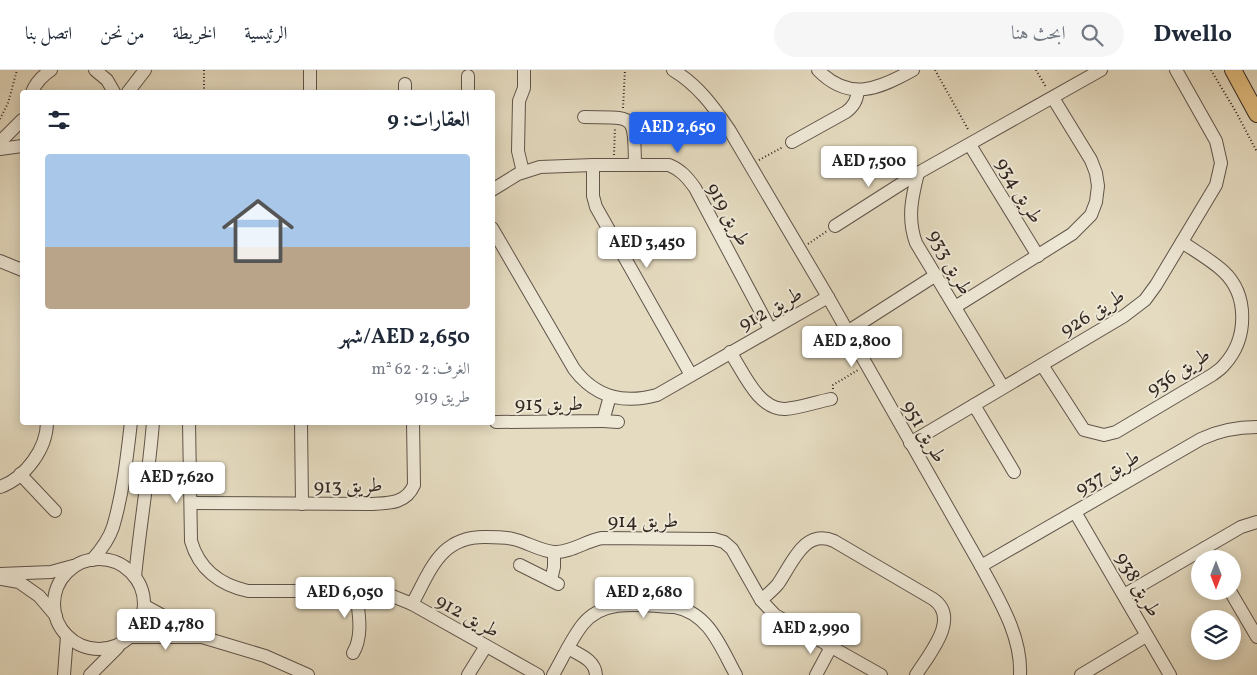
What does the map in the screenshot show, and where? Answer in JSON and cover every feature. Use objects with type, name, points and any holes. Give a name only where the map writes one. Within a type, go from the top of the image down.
[{"type":"main road","points":[[1233,70],[1257,114]]},
{"type":"street","points":[[33,88],[34,70]]},
{"type":"street","points":[[33,88],[43,75],[51,70]]},
{"type":"street","points":[[95,70],[107,80],[113,90]]},
{"type":"street","points":[[130,90],[145,70]]},
{"type":"street","points":[[310,70],[310,90]]},
{"type":"street","points":[[523,172],[518,151],[519,101],[524,88],[524,70]]},
{"type":"street","name":"طريق 951","points":[[673,70],[701,92],[716,109],[828,297],[982,566],[1005,611],[1019,649],[1020,675]]},
{"type":"street","points":[[818,70],[836,84],[858,90],[880,87],[913,70]]},
{"type":"street","points":[[835,226],[918,173],[1101,70]]},
{"type":"street","name":"طريق 926","points":[[910,443],[1124,316],[1138,306],[1156,285],[1216,185],[1221,163],[1216,141],[1176,70]]},
{"type":"street","points":[[468,76],[468,90]]},
{"type":"street","points":[[792,142],[846,112],[853,106],[858,90]]},
{"type":"street","name":"طريق 934","points":[[955,307],[1072,234],[1091,215],[1096,202],[1098,186],[1091,160],[1053,98]]},
{"type":"street","points":[[584,117],[619,118],[630,122],[633,128],[635,165]]},
{"type":"street","points":[[0,142],[20,122]]},
{"type":"street","name":"طريق 934","points":[[973,143],[1038,256]]},
{"type":"street","points":[[0,149],[20,146]]},
{"type":"street","points":[[593,165],[593,196],[596,207],[691,375]]},
{"type":"street","name":"طريق 919","points":[[495,188],[523,172],[540,167],[669,165],[678,169],[685,174],[694,188],[770,328]]},
{"type":"street","name":"طريق 933","points":[[918,173],[912,199],[911,226],[916,243],[1003,388]]},
{"type":"street","name":"طريق 912","points":[[495,233],[574,369],[583,381],[610,396],[632,399],[657,395],[770,328],[828,297]]},
{"type":"street","name":"طريق 936","points":[[1042,365],[1084,430],[1104,435],[1116,432],[1212,375],[1225,364],[1241,332],[1243,306],[1237,288],[1223,271],[1182,242]]},
{"type":"street","points":[[0,261],[20,269]]},
{"type":"street","points":[[847,332],[936,276]]},
{"type":"street","name":"طريق 912","points":[[730,352],[756,393],[768,404],[784,409],[831,399]]},
{"type":"street","name":"طريق 915","points":[[603,421],[610,396]]},
{"type":"street","points":[[974,405],[1014,472]]},
{"type":"street","name":"طريق 915","points":[[496,422],[618,422]]},
{"type":"street","points":[[0,487],[20,474],[40,452],[47,425]]},
{"type":"street","points":[[92,560],[103,547],[113,528],[127,460],[131,425]]},
{"type":"street","points":[[135,577],[139,535],[150,465],[153,425]]},
{"type":"street","name":"طريق 912","points":[[189,425],[191,541],[202,565],[216,578],[248,591],[380,591],[412,604],[538,675]]},
{"type":"street","name":"طريق 913","points":[[301,425],[302,504]]},
{"type":"street","name":"طريق 913","points":[[191,503],[388,504],[406,497],[414,485],[413,425]]},
{"type":"street","name":"طريق 937","points":[[982,566],[1212,434],[1234,428],[1257,427]]},
{"type":"street","points":[[20,474],[55,511]]},
{"type":"street","name":"طريق 938","points":[[1075,512],[1170,675]]},
{"type":"street","points":[[1212,550],[1240,527],[1257,522]]},
{"type":"street","points":[[412,604],[439,557],[448,547],[460,540],[474,537],[502,537],[554,552],[554,582],[520,565]]},
{"type":"street","name":"طريق 914","points":[[554,552],[568,550],[602,538],[714,539],[724,542],[732,549],[767,608],[779,618],[881,675]]},
{"type":"street","points":[[761,600],[777,585],[806,543],[817,538],[834,541],[933,599],[941,606],[945,615],[945,626],[916,675]]},
{"type":"street","points":[[0,574],[51,572],[92,560],[104,560],[127,568],[135,577],[142,591],[145,606],[140,622],[126,640],[90,675]]},
{"type":"street","points":[[1124,595],[1191,562]]},
{"type":"street","points":[[78,565],[66,574],[58,587],[54,601],[60,627],[67,636],[78,644],[92,649],[107,649],[126,640],[202,637]]},
{"type":"street","points":[[0,579],[19,582],[40,596],[56,616]]},
{"type":"street","points":[[353,653],[360,633],[356,591]]},
{"type":"street","points":[[1235,600],[1257,638]]},
{"type":"street","points":[[553,675],[582,625],[602,609],[620,605],[675,607],[690,611],[703,620],[736,675]]},
{"type":"street","points":[[145,606],[202,637],[265,656],[308,675]]},
{"type":"street","points":[[64,675],[67,636]]},
{"type":"street","points":[[1081,675],[1146,636]]},
{"type":"street","points":[[468,675],[486,646]]},
{"type":"street","points":[[816,675],[831,647]]},
{"type":"street","points":[[568,648],[590,662],[595,667],[596,675]]},
{"type":"path","points":[[0,119],[8,103],[17,70]]},
{"type":"path","points":[[204,70],[205,90]]},
{"type":"path","points":[[614,165],[625,70]]},
{"type":"path","points":[[935,70],[973,143]]},
{"type":"path","points":[[1036,70],[1053,98]]},
{"type":"path","points":[[1211,70],[1257,152]]},
{"type":"path","points":[[750,165],[792,142]]},
{"type":"path","points":[[800,250],[835,226]]},
{"type":"path","points":[[831,399],[833,385],[866,365]]}]
